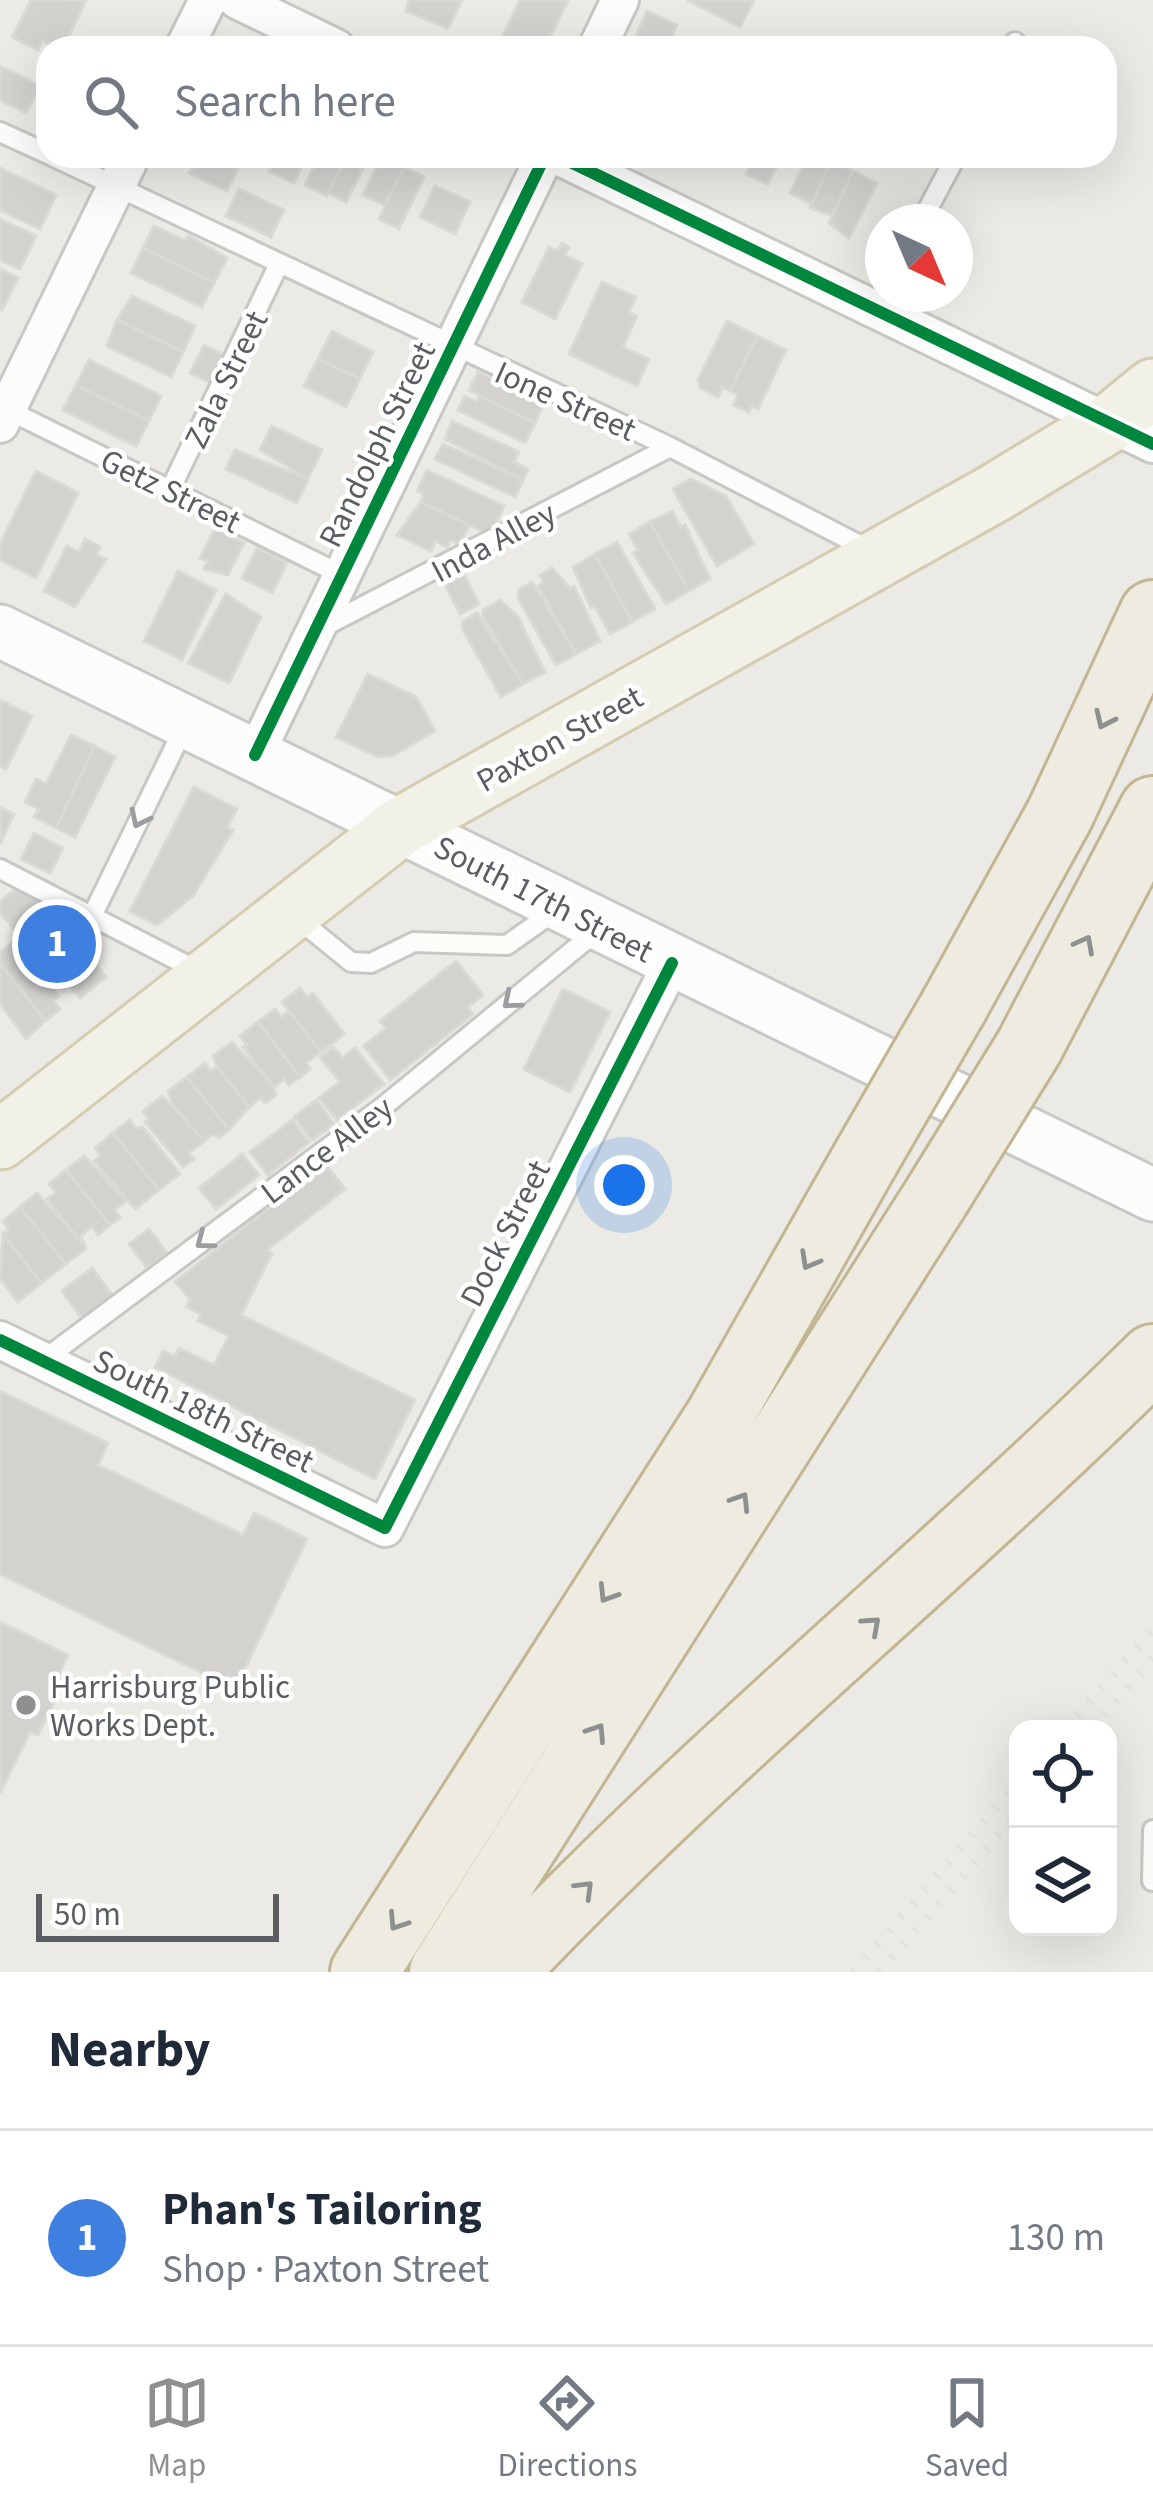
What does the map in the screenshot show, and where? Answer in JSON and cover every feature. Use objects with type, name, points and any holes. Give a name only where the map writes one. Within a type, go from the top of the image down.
[{"type":"highway","points":[[364,1972],[718,1417],[1060,814],[1153,614]]},
{"type":"highway","points":[[443,1972],[1029,1047],[1153,810]]},
{"type":"highway","points":[[1010,1499],[1083,1417],[1153,1312]]},
{"type":"highway","points":[[503,1972],[606,1868],[1010,1499],[1153,1358]]},
{"type":"main road","name":"Paxton Street","points":[[5,1129],[400,826],[1139,418]]},
{"type":"main road","name":"South 17th Street","points":[[0,632],[1153,1195]]},
{"type":"street","points":[[190,36],[208,0]]},
{"type":"street","points":[[237,0],[311,36]]},
{"type":"street","points":[[603,36],[620,0]]},
{"type":"street","name":"Randolph Street","points":[[255,755],[538,168]]},
{"type":"street","points":[[584,168],[865,295]]},
{"type":"street","points":[[2,413],[124,171]]},
{"type":"street","points":[[902,312],[1139,418]]},
{"type":"street","name":"Dock Street","points":[[385,1528],[672,963]]},
{"type":"street","name":"South 18th Street","points":[[0,1340],[385,1528]]},
{"type":"lane","name":"Ione Street","points":[[0,132],[36,149]]},
{"type":"lane","points":[[931,204],[950,168]]},
{"type":"lane","name":"Ione Street","points":[[124,171],[278,266],[670,447],[883,557]]},
{"type":"lane","name":"Zala Street","points":[[170,490],[278,266]]},
{"type":"lane","name":"Getz Street","points":[[2,413],[342,575]]},
{"type":"lane","name":"Inda Alley","points":[[315,631],[670,447]]},
{"type":"lane","points":[[92,916],[187,722]]},
{"type":"lane","points":[[0,869],[206,975]]},
{"type":"lane","points":[[288,911],[351,962],[371,963],[413,942],[507,945],[581,916]]},
{"type":"lane","name":"Lance Alley","points":[[42,1360],[384,1106],[581,916]]},
{"type":"lane","points":[[1152,1881],[1153,1830]]},
{"type":"building","points":[[31,0],[86,0],[69,36],[36,36],[36,49],[12,37]]},
{"type":"building","points":[[409,0],[462,0],[448,28],[406,11]]},
{"type":"building","points":[[520,0],[568,0],[551,36],[503,36]]},
{"type":"building","points":[[687,0],[754,0],[740,27]]},
{"type":"building","points":[[647,11],[677,25],[672,36],[636,36]]},
{"type":"building","points":[[0,66],[36,84],[26,113],[0,100]]},
{"type":"building","points":[[0,168],[56,195],[40,229],[0,210]]},
{"type":"building","points":[[192,168],[238,168],[227,191],[189,173]]},
{"type":"building","points":[[270,168],[301,168],[294,183]]},
{"type":"building","points":[[313,168],[341,168],[327,196],[305,185]]},
{"type":"building","points":[[341,168],[363,168],[346,202],[328,193]]},
{"type":"building","points":[[376,168],[404,168],[385,205],[363,195]]},
{"type":"building","points":[[404,168],[424,177],[399,229],[379,219]]},
{"type":"building","points":[[749,168],[776,168],[768,184],[746,174]]},
{"type":"building","points":[[802,168],[828,168],[812,204],[790,193]]},
{"type":"building","points":[[828,168],[853,171],[833,216],[810,208]]},
{"type":"building","points":[[853,171],[877,183],[849,238],[829,223]]},
{"type":"building","points":[[435,186],[470,202],[455,234],[420,217]]},
{"type":"building","points":[[239,189],[284,210],[271,237],[226,216]]},
{"type":"building","points":[[0,219],[36,236],[20,269],[0,260]]},
{"type":"building","points":[[154,226],[184,240],[189,236],[227,258],[214,283],[143,248]]},
{"type":"building","points":[[562,243],[569,247],[565,255],[582,264],[555,319],[522,302],[549,247],[558,251]]},
{"type":"building","points":[[143,248],[214,283],[202,307],[131,273]]},
{"type":"building","points":[[0,269],[18,278],[2,310],[0,309]]},
{"type":"building","points":[[602,282],[636,297],[629,312],[637,316],[623,347],[649,359],[637,386],[569,354]]},
{"type":"building","points":[[132,296],[195,326],[183,352],[117,320]]},
{"type":"building","points":[[117,320],[183,352],[171,377],[107,346]]},
{"type":"building","points":[[727,321],[757,336],[730,391],[722,387],[718,397],[700,388],[698,380]]},
{"type":"building","points":[[332,331],[373,352],[360,379],[318,359]]},
{"type":"building","points":[[757,336],[786,350],[758,409],[752,406],[749,412],[733,405],[738,395],[730,391]]},
{"type":"building","points":[[204,345],[233,359],[219,387],[190,373]]},
{"type":"building","points":[[318,359],[360,379],[346,407],[304,386]]},
{"type":"building","points":[[89,360],[161,396],[149,421],[76,385]]},
{"type":"building","points":[[478,372],[544,403],[535,423],[469,390]]},
{"type":"building","points":[[76,385],[149,421],[136,446],[63,410]]},
{"type":"building","points":[[465,396],[477,402],[479,396],[535,423],[525,443],[458,410]]},
{"type":"building","points":[[452,421],[519,452],[514,462],[528,469],[523,480],[445,439]]},
{"type":"building","points":[[272,426],[322,450],[308,479],[260,450]]},
{"type":"building","points":[[443,444],[523,480],[515,497],[435,459]]},
{"type":"building","points":[[235,450],[308,479],[297,503],[226,469]]},
{"type":"building","points":[[427,470],[504,506],[493,531],[484,532],[421,502],[424,494],[417,491]]},
{"type":"building","points":[[36,471],[78,493],[36,578],[0,560],[0,544]]},
{"type":"building","points":[[690,479],[726,496],[754,544],[717,566],[673,489]]},
{"type":"building","points":[[421,502],[469,525],[460,544],[450,540],[447,547],[435,541],[431,551],[397,535]]},
{"type":"building","points":[[672,511],[681,527],[685,525],[710,579],[689,591],[650,522]]},
{"type":"building","points":[[650,522],[689,591],[666,604],[633,553],[638,550],[629,534]]},
{"type":"building","points":[[215,529],[244,543],[228,575],[204,569],[208,561],[200,558]]},
{"type":"building","points":[[85,539],[100,547],[96,555],[106,559],[75,607],[44,591],[67,546],[79,552]]},
{"type":"building","points":[[617,542],[655,609],[632,622],[595,554]]},
{"type":"building","points":[[257,548],[287,563],[272,593],[242,578]]},
{"type":"building","points":[[595,554],[632,622],[610,634],[595,606],[591,608],[573,567]]},
{"type":"building","points":[[552,568],[570,588],[574,586],[600,641],[576,654],[538,586],[544,582],[540,575]]},
{"type":"building","points":[[178,571],[216,590],[182,660],[144,641]]},
{"type":"building","points":[[464,575],[479,604],[460,614],[445,585]]},
{"type":"building","points":[[532,582],[576,654],[556,665],[518,598],[519,590]]},
{"type":"building","points":[[226,594],[261,617],[229,683],[188,663]]},
{"type":"building","points":[[500,600],[518,617],[545,672],[523,684],[483,617],[483,610]]},
{"type":"building","points":[[477,613],[523,684],[501,697],[462,628],[463,621]]},
{"type":"building","points":[[368,674],[416,697],[435,731],[394,755],[378,757],[336,737]]},
{"type":"building","points":[[0,700],[32,716],[6,769],[0,766]]},
{"type":"building","points":[[71,735],[95,746],[56,828],[34,817],[39,809],[25,802],[36,779],[46,784]]},
{"type":"building","points":[[95,746],[115,757],[75,837],[56,828]]},
{"type":"building","points":[[194,787],[237,809],[227,828],[233,830],[193,896],[157,925],[130,911]]},
{"type":"building","points":[[0,808],[14,814],[0,844]]},
{"type":"building","points":[[34,833],[63,848],[50,873],[21,859]]},
{"type":"building","points":[[17,888],[73,912],[61,921],[106,977],[80,998],[34,942],[29,946],[0,913],[0,902]]},
{"type":"building","points":[[12,943],[20,945],[59,997],[53,1000],[60,1009],[45,1021],[0,963],[0,952]]},
{"type":"building","points":[[456,961],[483,995],[468,1007],[473,1014],[390,1080],[364,1046],[386,1028],[380,1021]]},
{"type":"building","points":[[0,963],[45,1021],[26,1039],[0,1004]]},
{"type":"building","points":[[300,988],[307,998],[313,993],[344,1034],[321,1052],[282,1002]]},
{"type":"building","points":[[563,989],[610,1012],[570,1092],[524,1069]]},
{"type":"building","points":[[275,1009],[281,1017],[289,1011],[321,1052],[306,1063],[310,1069],[300,1077],[258,1022]]},
{"type":"building","points":[[258,1022],[300,1077],[289,1085],[284,1079],[274,1087],[243,1047],[247,1045],[240,1036]]},
{"type":"building","points":[[232,1042],[274,1087],[276,1095],[265,1103],[261,1097],[249,1107],[217,1067],[213,1056]]},
{"type":"building","points":[[333,1047],[343,1058],[355,1048],[384,1084],[337,1120],[319,1098],[340,1082],[320,1057]]},
{"type":"building","points":[[205,1063],[211,1072],[217,1067],[249,1107],[229,1130],[187,1077]]},
{"type":"building","points":[[187,1077],[229,1130],[219,1138],[213,1134],[204,1141],[172,1103],[168,1091]]},
{"type":"building","points":[[162,1096],[204,1141],[189,1153],[194,1159],[183,1167],[145,1122],[149,1119],[143,1111]]},
{"type":"building","points":[[316,1100],[334,1124],[312,1140],[294,1117]]},
{"type":"building","points":[[130,1120],[136,1129],[143,1127],[180,1174],[159,1190],[113,1133]]},
{"type":"building","points":[[292,1120],[309,1142],[268,1175],[250,1152]]},
{"type":"building","points":[[113,1133],[159,1190],[135,1209],[94,1161],[101,1156],[95,1148]]},
{"type":"building","points":[[242,1154],[259,1175],[216,1209],[199,1188]]},
{"type":"building","points":[[84,1156],[126,1201],[114,1210],[120,1218],[110,1225],[66,1170]]},
{"type":"building","points":[[325,1163],[345,1189],[267,1250],[272,1253],[241,1315],[415,1400],[375,1479],[155,1367],[163,1351],[175,1356],[179,1348],[214,1365],[229,1336],[198,1321],[201,1314],[186,1307],[190,1299],[175,1282]]},
{"type":"building","points":[[66,1170],[110,1225],[98,1235],[92,1226],[81,1236],[86,1248],[47,1199],[56,1193],[49,1184]]},
{"type":"building","points":[[37,1193],[86,1248],[66,1264],[20,1207]]},
{"type":"building","points":[[20,1207],[66,1264],[41,1283],[3,1234],[9,1229],[3,1221]]},
{"type":"building","points":[[149,1229],[167,1253],[147,1268],[129,1244]]},
{"type":"building","points":[[3,1234],[41,1283],[18,1302],[0,1279]]},
{"type":"building","points":[[92,1268],[114,1298],[84,1321],[62,1291]]},
{"type":"building","points":[[0,1391],[108,1443],[98,1465],[243,1535],[254,1513],[307,1539],[235,1689],[0,1574]]},
{"type":"building","name":"Harrisburg Public Works Dept.","points":[[0,1622],[68,1655],[59,1674],[66,1678],[38,1735],[30,1732],[0,1793]]},
{"type":"railway","points":[[1073,1720],[1153,1629]]},
{"type":"railway","points":[[1100,1720],[1153,1659]]},
{"type":"railway","points":[[853,1972],[1009,1793]]},
{"type":"railway","points":[[879,1972],[1009,1823]]},
{"type":"cycle path","points":[[255,755],[539,168]]},
{"type":"cycle path","points":[[583,168],[1153,444]]},
{"type":"cycle path","points":[[0,1340],[385,1528],[672,963]]},
{"type":"place","name":"Phan's Tailoring","points":[[57,944]]},
{"type":"place","name":"Harrisburg Public Works Dept.","points":[[26,1705]]}]
